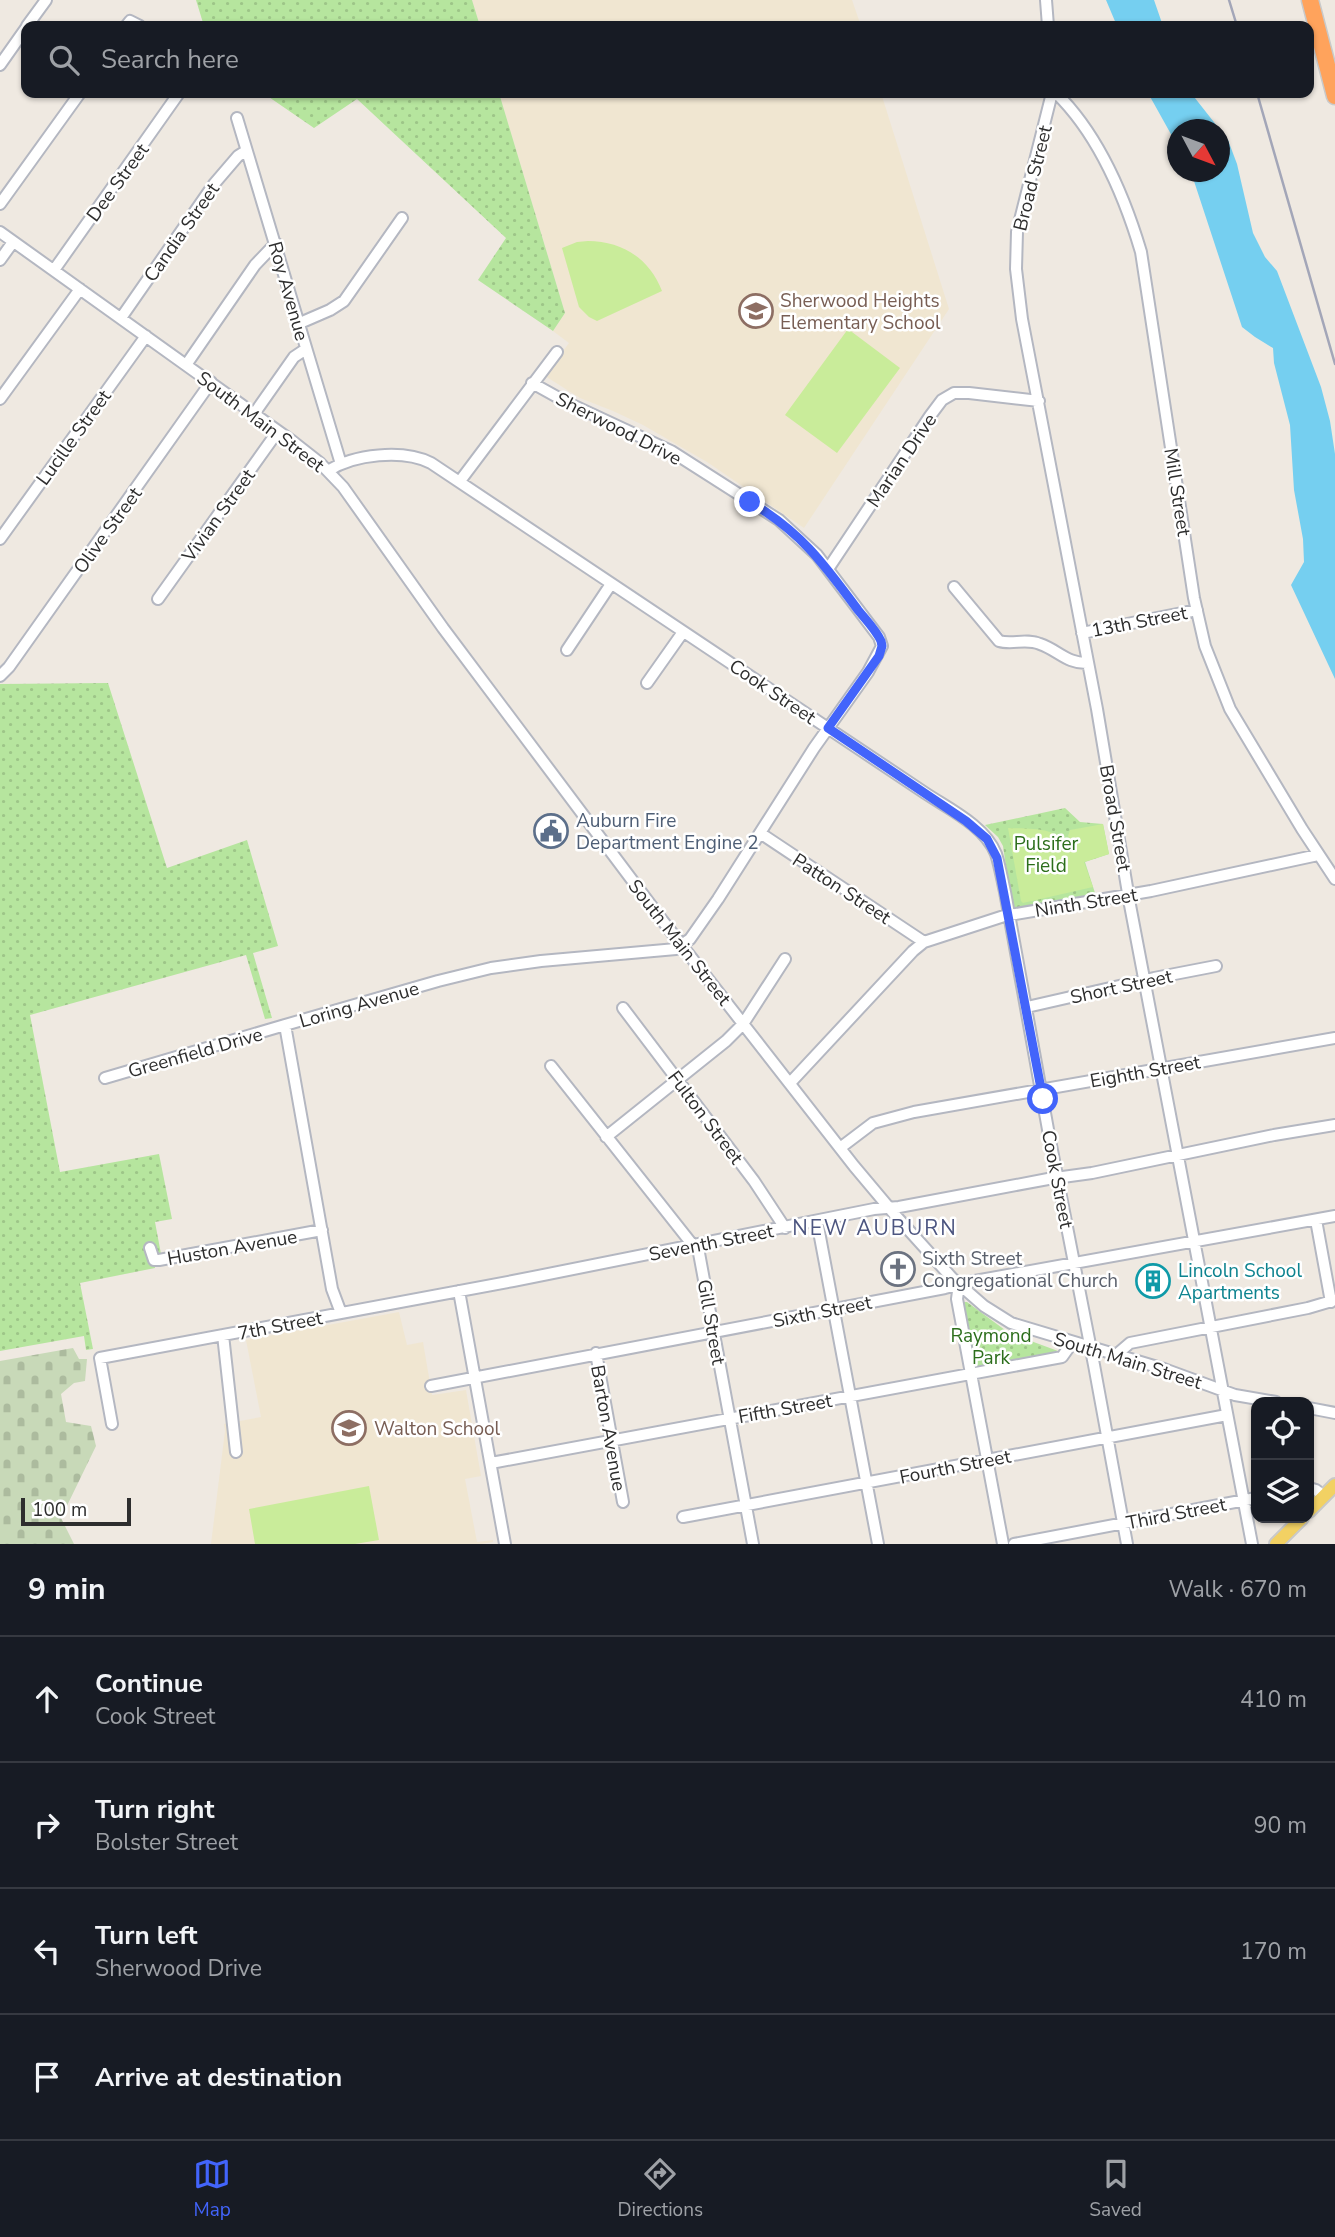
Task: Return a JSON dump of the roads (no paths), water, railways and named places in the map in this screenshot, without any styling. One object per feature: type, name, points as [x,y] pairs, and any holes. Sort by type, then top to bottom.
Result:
[{"type":"highway","points":[[1310,0],[1335,96]]},
{"type":"main road","points":[[1314,1506],[1335,1485]]},
{"type":"main road","points":[[1276,1544],[1297,1523]]},
{"type":"street","points":[[31,21],[46,0]]},
{"type":"street","points":[[1046,0],[1048,21]]},
{"type":"street","points":[[0,65],[21,35]]},
{"type":"street","points":[[0,204],[76,98]]},
{"type":"street","name":"Dee Street","points":[[54,270],[176,98]]},
{"type":"street","name":"Broad Street","points":[[1053,98],[1017,232],[1015,258],[1022,319],[1252,1544]]},
{"type":"street","name":"Mill Street","points":[[1059,98],[1079,119],[1102,156],[1127,209],[1141,252],[1196,610],[1212,668],[1230,709],[1335,879]]},
{"type":"street","name":"Roy Avenue","points":[[237,118],[341,464]]},
{"type":"street","name":"Candia Street","points":[[121,318],[202,199],[231,163],[246,151]]},
{"type":"street","points":[[300,323],[344,301],[402,218]]},
{"type":"street","name":"South Main Street","points":[[0,232],[211,382],[328,471],[365,514],[443,628],[682,947],[889,1208],[959,1284],[998,1317],[1030,1330],[1116,1354],[1251,1398]]},
{"type":"street","points":[[0,260],[13,242]]},
{"type":"street","points":[[186,365],[255,265],[276,243]]},
{"type":"street","points":[[0,399],[80,289]]},
{"type":"street","name":"Lucille Street","points":[[0,539],[146,336]]},
{"type":"street","points":[[254,414],[294,357],[306,349]]},
{"type":"street","points":[[460,481],[557,352]]},
{"type":"street","name":"Olive Street","points":[[0,676],[211,382]]},
{"type":"street","name":"Sherwood Drive","points":[[532,383],[568,403],[671,451],[792,530],[828,569],[880,636],[882,646],[868,672],[828,728]]},
{"type":"street","name":"Marian Drive","points":[[828,569],[945,397],[961,392],[1039,401]]},
{"type":"street","name":"Vivian Street","points":[[158,599],[278,431]]},
{"type":"street","name":"Cook Street","points":[[328,471],[341,464],[385,455],[410,455],[431,463],[925,793],[987,839],[997,858],[1009,915],[1127,1544]]},
{"type":"street","points":[[567,650],[611,584]]},
{"type":"street","points":[[954,587],[999,641],[1032,641],[1070,661],[1088,663]]},
{"type":"street","name":"13th Street","points":[[1082,633],[1196,610]]},
{"type":"street","points":[[647,683],[683,632]]},
{"type":"street","points":[[682,947],[697,929],[828,728]]},
{"type":"street","name":"Patton Street","points":[[760,833],[924,942]]},
{"type":"street","name":"Ninth Street","points":[[790,1083],[924,942],[1009,915],[1129,896],[1318,855]]},
{"type":"street","name":"Loring Avenue","points":[[341,1313],[332,1289],[285,1025],[491,968],[682,947]]},
{"type":"street","points":[[606,1137],[744,1024],[785,958]]},
{"type":"street","name":"Short Street","points":[[1027,1007],[1216,966]]},
{"type":"street","name":"Fulton Street","points":[[623,1008],[754,1181],[785,1228]]},
{"type":"street","name":"Greenfield Drive","points":[[105,1078],[285,1025]]},
{"type":"street","name":"Eighth Street","points":[[840,1148],[868,1127],[885,1119],[988,1098],[1042,1091],[1335,1038]]},
{"type":"street","name":"Gill Street","points":[[551,1066],[697,1249],[701,1258],[753,1544]]},
{"type":"street","name":"Seventh Street","points":[[460,1291],[874,1209],[1058,1178],[1335,1125]]},
{"type":"street","name":"Sixth Street","points":[[431,1386],[959,1284],[1335,1216]]},
{"type":"street","points":[[1116,1354],[1130,1343],[1333,1301],[1315,1220]]},
{"type":"street","points":[[817,1221],[878,1544]]},
{"type":"street","name":"Huston Avenue","points":[[150,1248],[154,1260],[159,1260],[322,1230]]},
{"type":"street","points":[[959,1284],[957,1299],[1003,1544]]},
{"type":"street","points":[[460,1291],[505,1544]]},
{"type":"street","name":"7th Street","points":[[111,1424],[100,1358],[460,1291]]},
{"type":"street","points":[[223,1335],[236,1452]]},
{"type":"street","name":"Fifth Street","points":[[491,1463],[1062,1357],[1072,1343]]},
{"type":"street","name":"Barton Avenue","points":[[596,1353],[623,1502]]},
{"type":"street","points":[[1314,1409],[1335,1413]]},
{"type":"street","name":"Fourth Street","points":[[682,1517],[1227,1415]]},
{"type":"street","points":[[1314,1489],[1324,1496]]},
{"type":"street","name":"Third Street","points":[[1014,1544],[1251,1499]]},
{"type":"water","points":[[1106,0],[1154,0],[1161,21],[1115,21]]},
{"type":"water","points":[[1151,98],[1195,98],[1211,119],[1167,119],[1167,127]]},
{"type":"water","points":[[1230,145],[1253,233],[1265,257],[1277,271],[1321,387],[1330,421],[1335,454],[1335,679],[1291,585],[1304,562],[1303,539],[1294,490],[1290,425],[1274,363],[1273,348],[1242,327],[1194,182],[1230,182]]},
{"type":"railway","points":[[1229,0],[1235,21]]},
{"type":"railway","points":[[1258,98],[1335,364]]},
{"type":"place","name":"Sherwood Heights Elementary School","points":[[756,311]]},
{"type":"place","name":"Auburn Fire Department Engine 2","points":[[551,831]]},
{"type":"place","name":"Sixth Street Congregational Church","points":[[898,1269]]},
{"type":"place","name":"Lincoln School Apartments","points":[[1153,1281]]},
{"type":"place","name":"Walton School","points":[[349,1428]]},
{"type":"district","name":"NEW AUBURN","points":[[875,1228]]},
{"type":"park label","name":"Pulsifer Field","points":[[1046,854]]},
{"type":"park label","name":"Raymond Park","points":[[991,1346]]}]
